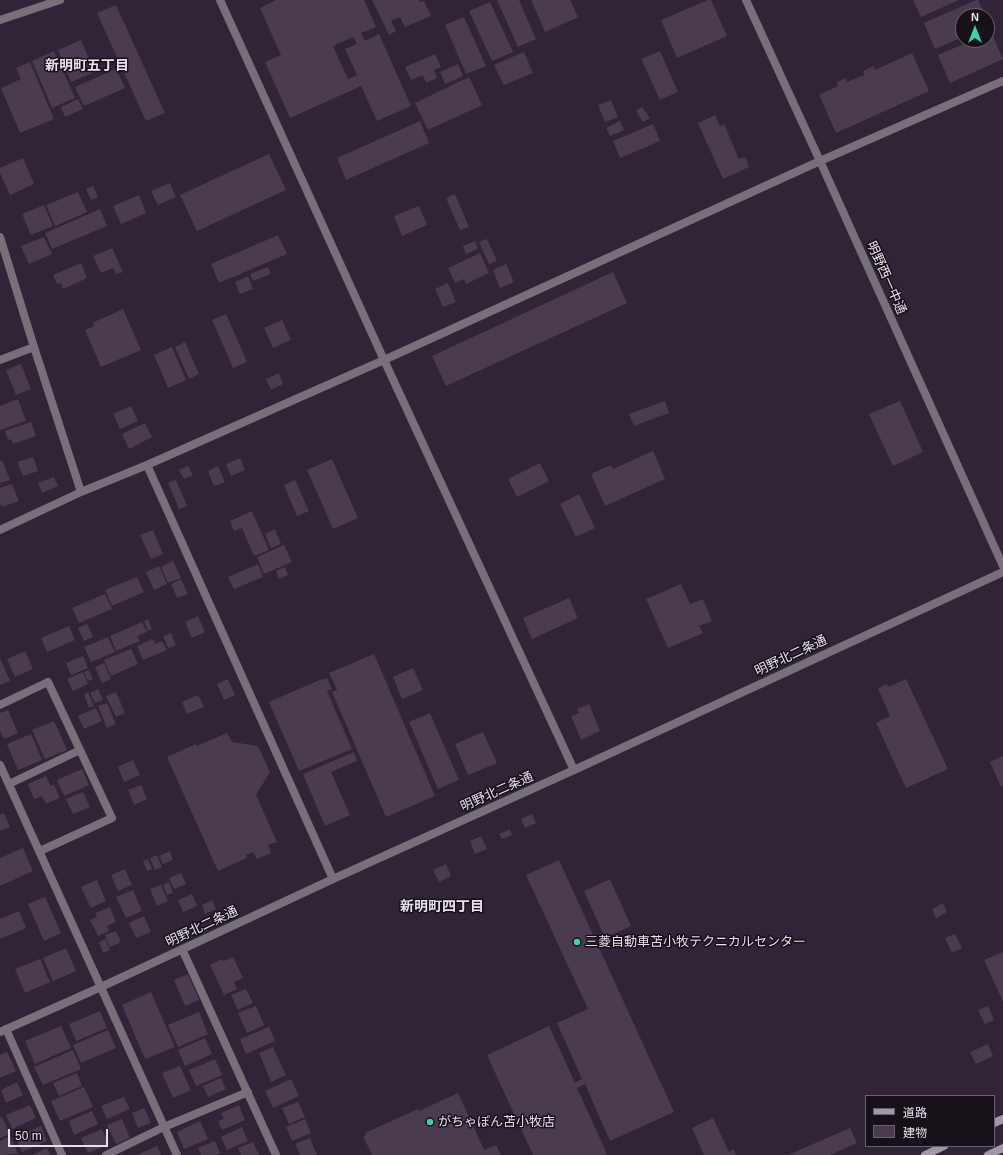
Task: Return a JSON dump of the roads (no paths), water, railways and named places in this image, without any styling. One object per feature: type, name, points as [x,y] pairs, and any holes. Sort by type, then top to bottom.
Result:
[{"type":"main road","points":[[925,1155],[942,1147]]},
{"type":"main road","points":[[991,1154],[1003,1148]]},
{"type":"street","points":[[0,20],[60,0]]},
{"type":"street","points":[[220,0],[384,360],[574,770]]},
{"type":"street","name":"明野西一中通","points":[[746,0],[1003,566]]},
{"type":"street","points":[[0,530],[81,492],[147,465],[384,360],[820,161],[1003,81]]},
{"type":"street","points":[[0,239],[81,492]]},
{"type":"street","points":[[0,360],[34,347]]},
{"type":"street","points":[[147,465],[333,879]]},
{"type":"street","name":"明野北二条通","points":[[3,1031],[1003,572]]},
{"type":"street","points":[[0,704],[48,682],[112,818],[40,852]]},
{"type":"street","points":[[9,784],[80,750]]},
{"type":"street","points":[[0,765],[177,1155]]},
{"type":"street","points":[[182,949],[276,1155]]},
{"type":"street","points":[[3,1031],[62,1155]]},
{"type":"street","points":[[106,1155],[164,1127],[248,1092]]},
{"type":"place","name":"三菱自動車苫小牧テクニカルセンター","points":[[577,942]]},
{"type":"place","name":"がちゃぽん苫小牧店","points":[[430,1122]]},
{"type":"district","name":"新明町五丁目","points":[[87,66]]},
{"type":"district","name":"新明町四丁目","points":[[442,907]]}]
